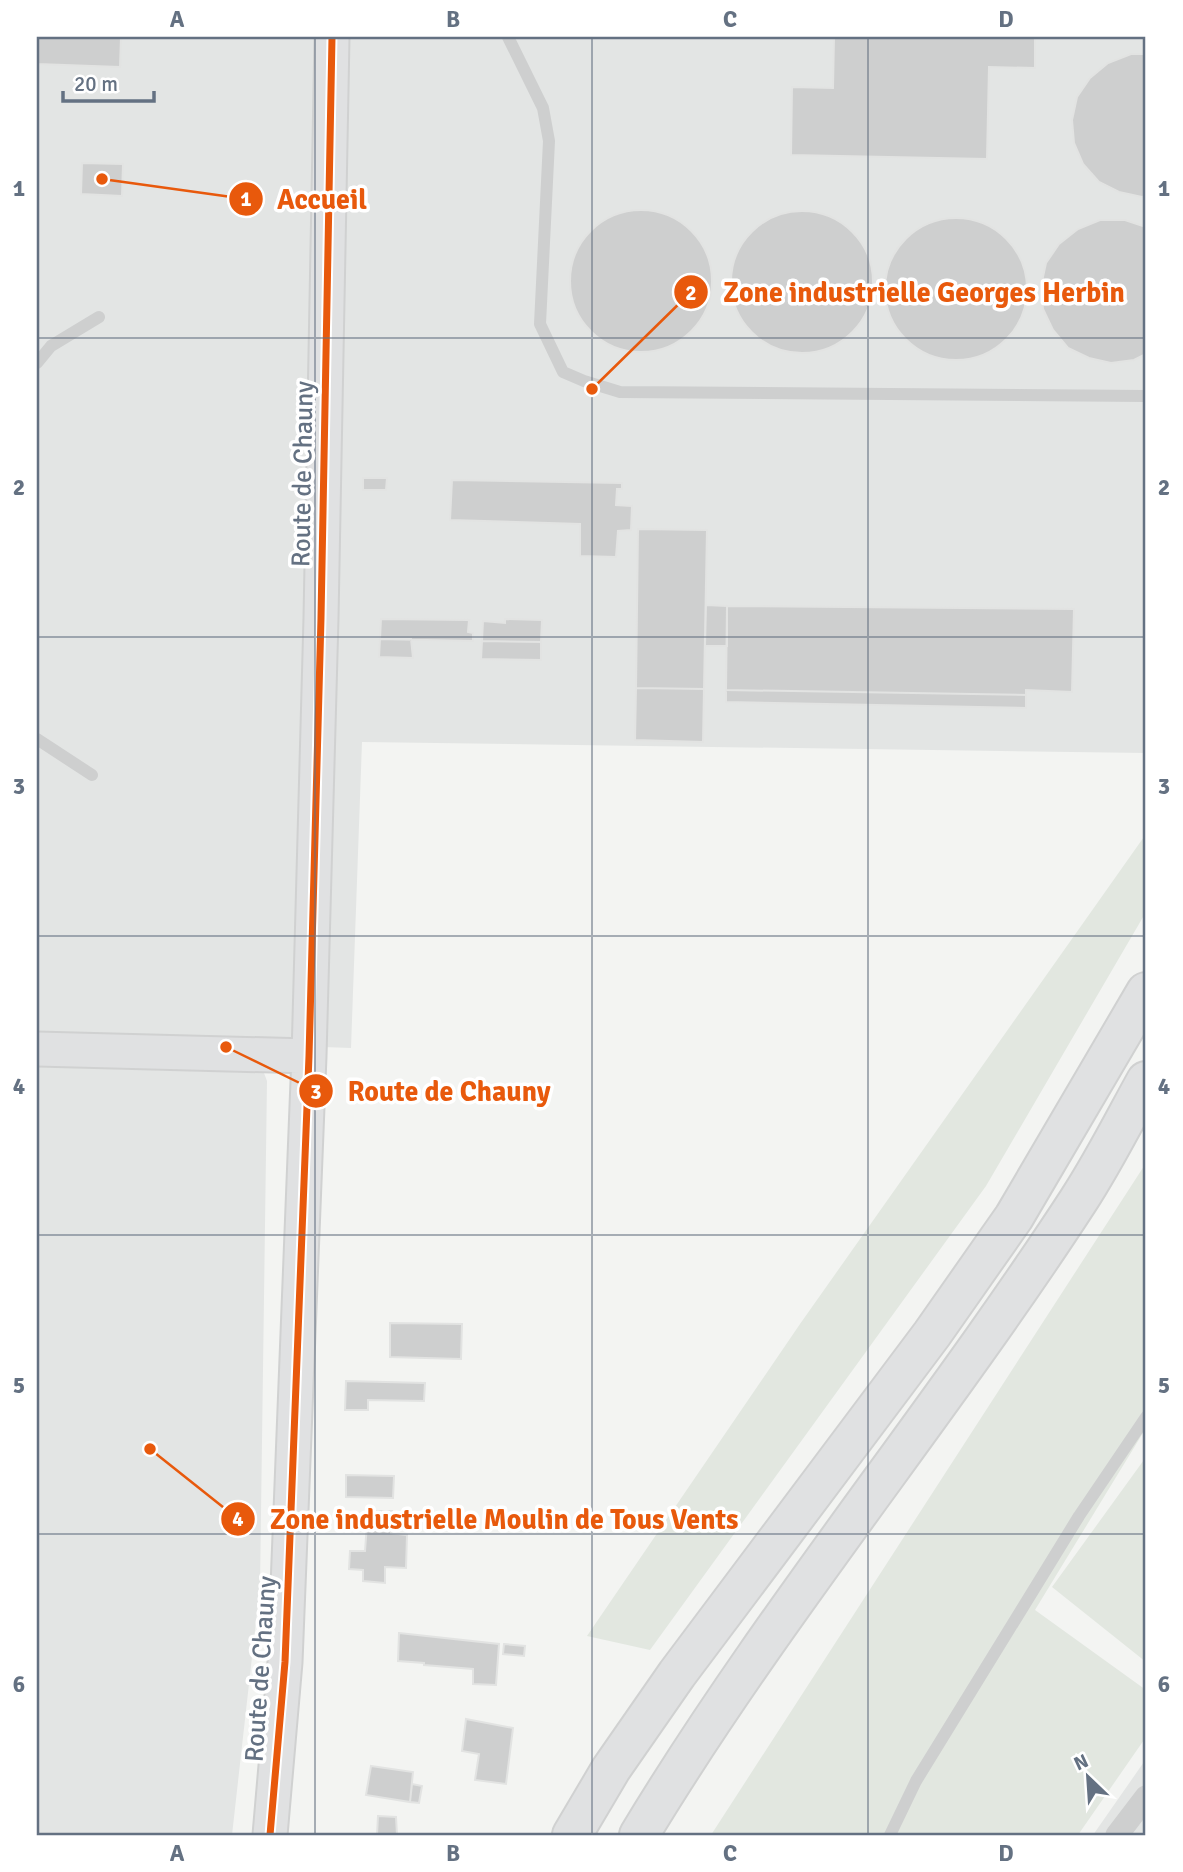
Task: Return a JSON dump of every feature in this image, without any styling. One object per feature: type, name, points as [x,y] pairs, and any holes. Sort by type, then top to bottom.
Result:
[{"type":"highway","points":[[572,1835],[611,1769],[677,1674],[932,1334],[1014,1217],[1146,992]]},
{"type":"highway","points":[[639,1835],[726,1700],[978,1348],[1080,1199],[1146,1081]]},
{"type":"street","name":"Route de Chauny","points":[[270,1835],[285,1649],[309,1056],[332,37]]},
{"type":"street","points":[[37,1049],[309,1056]]},
{"type":"street","points":[[1117,1835],[1146,1797]]},
{"type":"lane","points":[[508,37],[543,108],[549,141],[540,324],[563,372],[620,392],[1146,396]]},
{"type":"lane","points":[[37,363],[51,346],[99,317]]},
{"type":"lane","points":[[37,740],[92,775]]},
{"type":"lane","points":[[890,1835],[923,1769],[1079,1516],[1146,1417]]},
{"type":"shaded area","points":[[37,37],[1146,37],[1146,753],[362,742],[351,1048],[37,1037]]},
{"type":"shaded area","points":[[1146,834],[1146,912],[986,1186],[650,1650],[587,1636],[800,1324]]},
{"type":"shaded area","points":[[37,1067],[264,1073],[267,1081],[260,1586],[232,1835],[37,1835]]},
{"type":"shaded area","points":[[1146,1163],[1146,1428],[1035,1610],[1146,1690],[1146,1737],[1078,1835],[711,1835]]},
{"type":"shaded area","points":[[1146,1457],[1146,1662],[1052,1587]]},
{"type":"shaded area","points":[[1146,1759],[1146,1835],[1093,1835]]},
{"type":"building","points":[[37,37],[121,37],[120,67],[37,64]]},
{"type":"building","points":[[834,37],[1035,37],[1035,68],[989,67],[987,159],[791,155],[792,87],[833,88]]},
{"type":"building","points":[[1131,54],[1146,54],[1146,196],[1142,197],[1119,192],[1099,182],[1083,164],[1074,143],[1072,120],[1077,97],[1090,78],[1108,63]]},
{"type":"building","points":[[82,163],[123,164],[122,196],[81,194]]},
{"type":"building","points":[[641,210],[668,215],[691,231],[707,254],[712,281],[707,308],[691,331],[668,347],[641,352],[614,347],[591,331],[575,308],[570,281],[575,254],[591,231],[614,215]]},
{"type":"building","points":[[802,211],[829,216],[852,232],[868,255],[873,282],[868,309],[852,332],[829,348],[802,353],[775,348],[752,332],[736,309],[731,282],[736,255],[752,232],[775,216]]},
{"type":"building","points":[[956,218],[983,223],[1006,239],[1022,262],[1027,289],[1022,316],[1006,339],[983,355],[956,360],[929,355],[906,339],[890,316],[885,289],[890,262],[906,239],[929,223]]},
{"type":"building","points":[[1100,220],[1125,220],[1146,227],[1146,354],[1134,360],[1111,363],[1089,358],[1068,348],[1053,330],[1043,309],[1041,286],[1046,263],[1059,244],[1078,229]]},
{"type":"building","points":[[363,478],[387,478],[386,490],[363,490]]},
{"type":"building","points":[[452,480],[622,483],[622,489],[617,489],[616,505],[632,506],[631,530],[618,531],[616,557],[580,556],[580,524],[450,520]]},
{"type":"building","points":[[638,529],[707,530],[704,689],[636,688]]},
{"type":"building","points":[[706,605],[727,606],[727,646],[705,646]]},
{"type":"building","points":[[727,606],[1074,609],[1072,692],[1026,690],[1026,695],[726,690]]},
{"type":"building","points":[[381,619],[469,620],[468,632],[473,633],[473,641],[380,639]]},
{"type":"building","points":[[505,619],[542,620],[541,642],[482,641],[483,621],[505,623]]},
{"type":"building","points":[[380,639],[411,639],[413,658],[379,657]]},
{"type":"building","points":[[482,641],[541,642],[541,660],[481,659]]},
{"type":"building","points":[[636,688],[704,689],[703,742],[635,740]]},
{"type":"building","points":[[726,690],[1026,695],[1026,708],[726,702]]},
{"type":"building","points":[[390,1323],[462,1324],[461,1359],[390,1357]]},
{"type":"building","points":[[346,1381],[425,1383],[424,1401],[368,1400],[368,1410],[345,1410]]},
{"type":"building","points":[[346,1475],[394,1476],[393,1498],[346,1497]]},
{"type":"building","points":[[368,1511],[392,1511],[391,1533],[407,1535],[406,1568],[385,1567],[385,1583],[363,1581],[363,1570],[349,1569],[350,1551],[365,1551]]},
{"type":"building","points":[[399,1633],[499,1644],[496,1685],[473,1684],[473,1669],[398,1661]]},
{"type":"building","points":[[504,1644],[525,1646],[524,1656],[503,1654]]},
{"type":"building","points":[[466,1719],[513,1728],[506,1784],[475,1780],[479,1754],[462,1751]]},
{"type":"building","points":[[371,1766],[413,1772],[410,1802],[366,1795]]},
{"type":"building","points":[[412,1784],[422,1786],[419,1803],[410,1802]]},
{"type":"building","points":[[378,1816],[396,1817],[397,1835],[377,1835]]},
{"type":"cycle path","points":[[270,1835],[285,1662],[309,1056],[321,618],[332,37]]},
{"type":"place","name":"Accueil","points":[[102,179]]},
{"type":"place","name":"Zone industrielle Georges Herbin","points":[[592,389]]},
{"type":"place","name":"Route de Chauny","points":[[226,1047]]},
{"type":"place","name":"Zone industrielle Moulin de Tous Vents","points":[[150,1449]]}]
